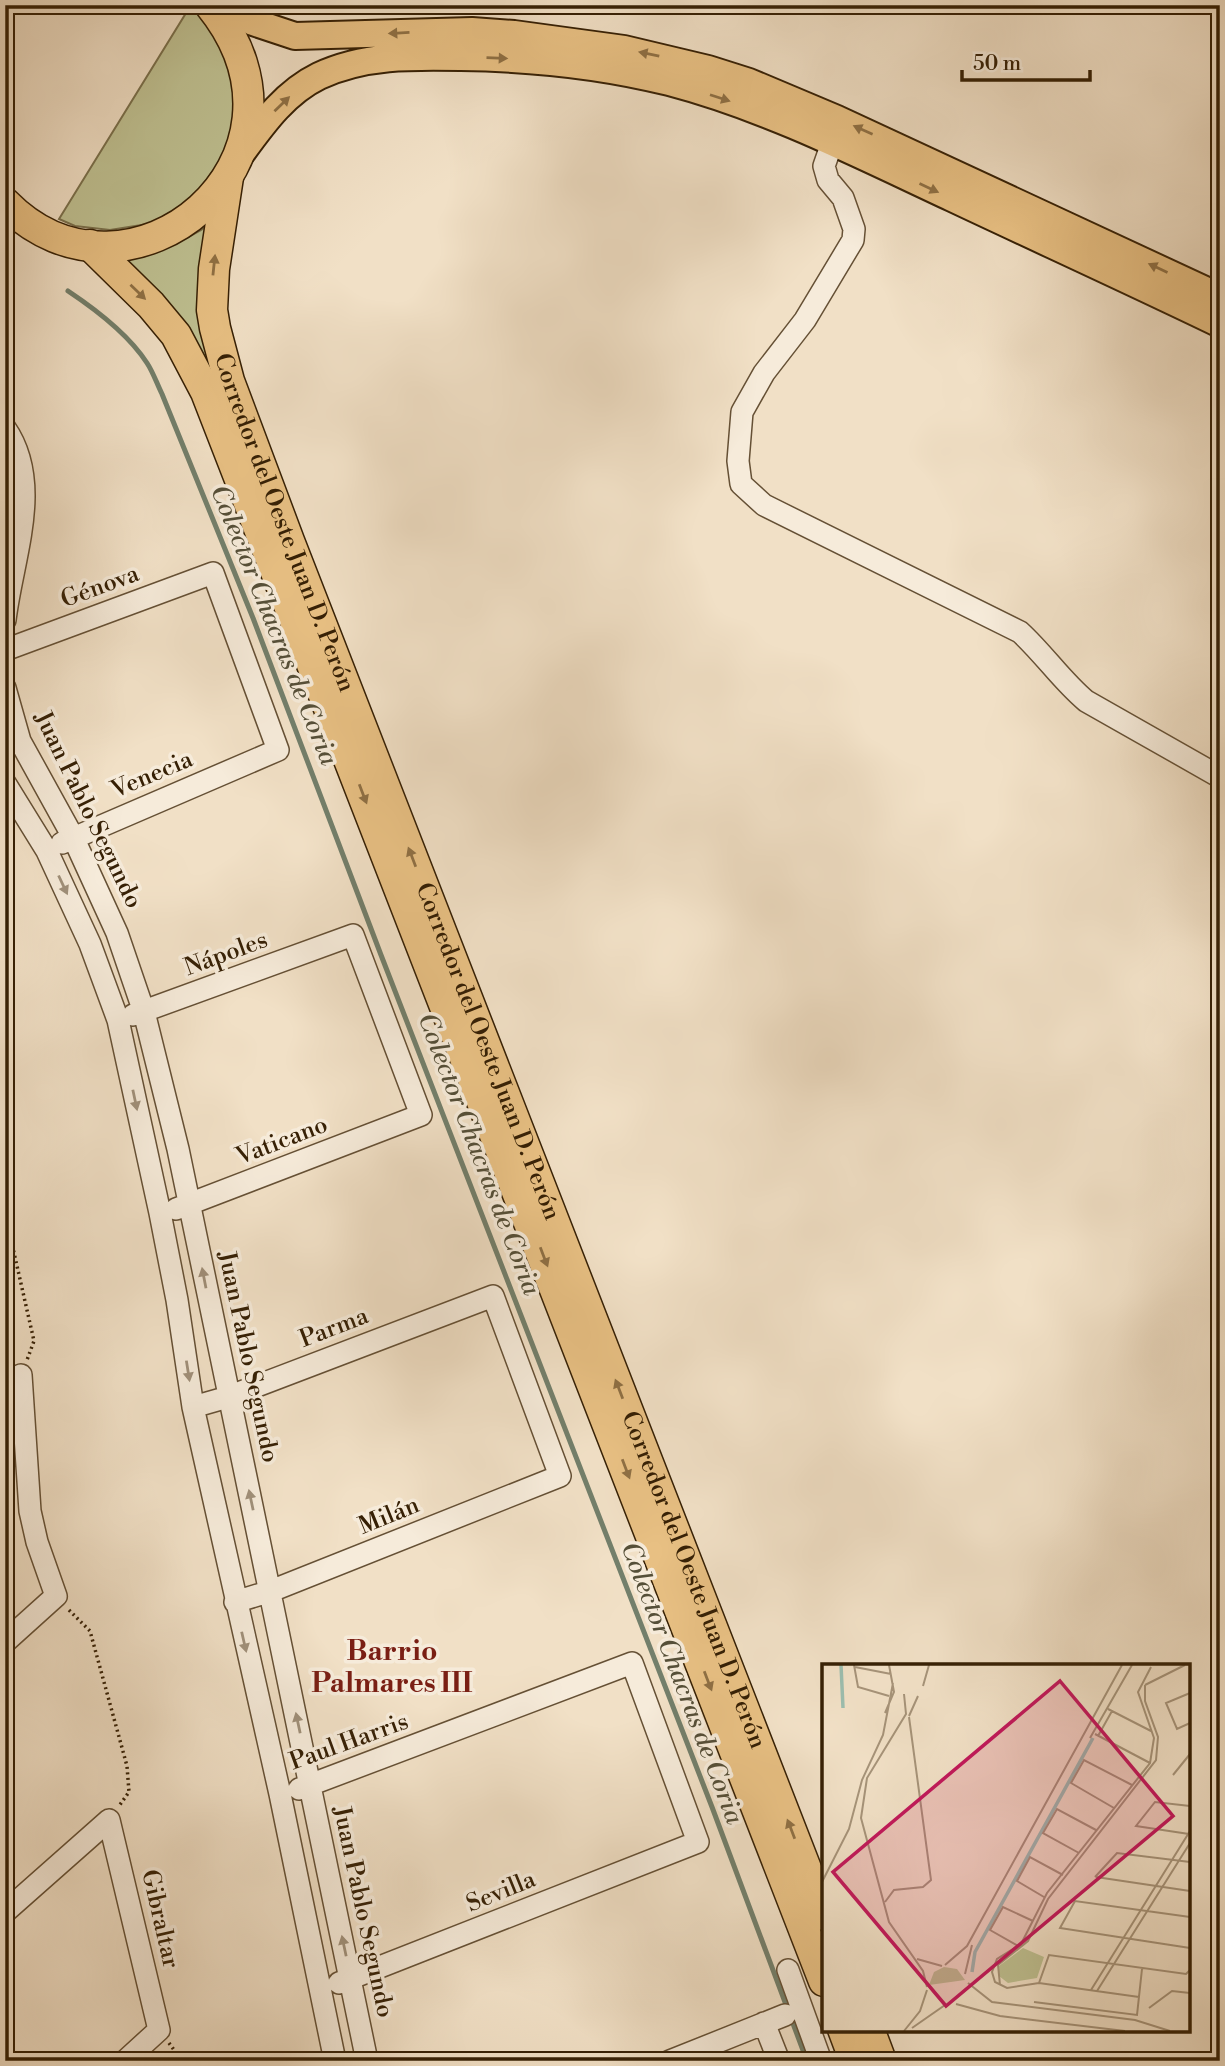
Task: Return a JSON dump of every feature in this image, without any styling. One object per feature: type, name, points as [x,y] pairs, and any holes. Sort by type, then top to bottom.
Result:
[{"type":"highway","name":"Corredor del Oeste Juan D. Perón","points":[[211,5],[237,45],[248,81],[248,119],[233,167],[217,243],[212,310],[229,381],[822,1910]]},
{"type":"highway","points":[[5,203],[17,222],[57,237],[89,245],[130,244],[169,231],[202,209],[233,167]]},
{"type":"highway","name":"Corredor del Oeste Juan D. Perón","points":[[89,245],[151,305],[176,335],[206,393],[822,1975]]},
{"type":"highway","points":[[844,2031],[855,2061]]},
{"type":"highway","points":[[870,2031],[881,2061]]},
{"type":"main road","points":[[221,5],[260,25],[295,36],[472,32],[514,34],[624,49],[708,69],[749,82],[838,118],[1220,298]]},
{"type":"main road","points":[[233,167],[269,116],[300,88],[316,77],[362,61],[407,57],[499,58],[613,70],[719,97],[832,142],[1220,324]]},
{"type":"street","points":[[832,142],[824,166],[828,180],[843,198],[854,229],[853,240],[805,320],[764,373],[742,412],[738,461],[741,484],[764,505],[1020,632],[1041,651],[1071,689],[1086,701],[1220,777]]},
{"type":"street","points":[[5,428],[17,452],[23,483],[22,530],[5,620]]},
{"type":"street","name":"Génova","points":[[5,650],[213,573],[278,750]]},
{"type":"street","name":"Juan Pablo Segundo","points":[[5,688],[20,741],[73,837],[117,933],[144,1012],[190,1205],[367,2061]]},
{"type":"street","name":"Venecia","points":[[47,851],[73,837],[278,750]]},
{"type":"street","points":[[5,783],[47,851],[90,944],[118,1020],[177,1300],[193,1407],[280,1794],[335,2061]]},
{"type":"street","name":"Nápoles","points":[[118,1020],[353,935],[421,1115]]},
{"type":"street","name":"Vaticano","points":[[160,1213],[190,1205],[421,1115]]},
{"type":"street","name":"Parma","points":[[193,1407],[493,1296],[560,1476]]},
{"type":"street","points":[[5,1642],[56,1596],[37,1542],[30,1511],[13,1379]]},
{"type":"street","name":"Milán","points":[[235,1602],[271,1591],[560,1476]]},
{"type":"street","name":"Paul Harris","points":[[280,1794],[311,1786],[632,1663],[698,1842]]},
{"type":"street","points":[[5,1912],[109,1820]]},
{"type":"street","name":"Gibraltar","points":[[109,1820],[159,2030],[125,2061]]},
{"type":"street","name":"Sevilla","points":[[321,1987],[351,1980],[698,1842]]},
{"type":"street","points":[[788,1970],[821,2061]]},
{"type":"street","points":[[670,2061],[785,2015]]},
{"type":"street","points":[[764,2024],[779,2061]]},
{"type":"path","points":[[5,1213],[34,1341],[13,1379]]},
{"type":"path","points":[[56,1596],[90,1631],[127,1766],[129,1792],[109,1820]]},
{"type":"green space","points":[[191,5],[203,13],[238,83],[230,147],[192,200],[154,223],[110,230],[75,226],[59,219]]},
{"type":"green space","points":[[212,223],[224,390],[115,258],[165,247],[188,238]]},
{"type":"waterway","name":"Colector Chacras de Coria","points":[[68,291],[100,314],[131,342],[149,367],[162,394],[253,618],[712,1807],[807,2061]]},
{"type":"district","name":"Barrio Palmares III","points":[[392,1667]]}]
